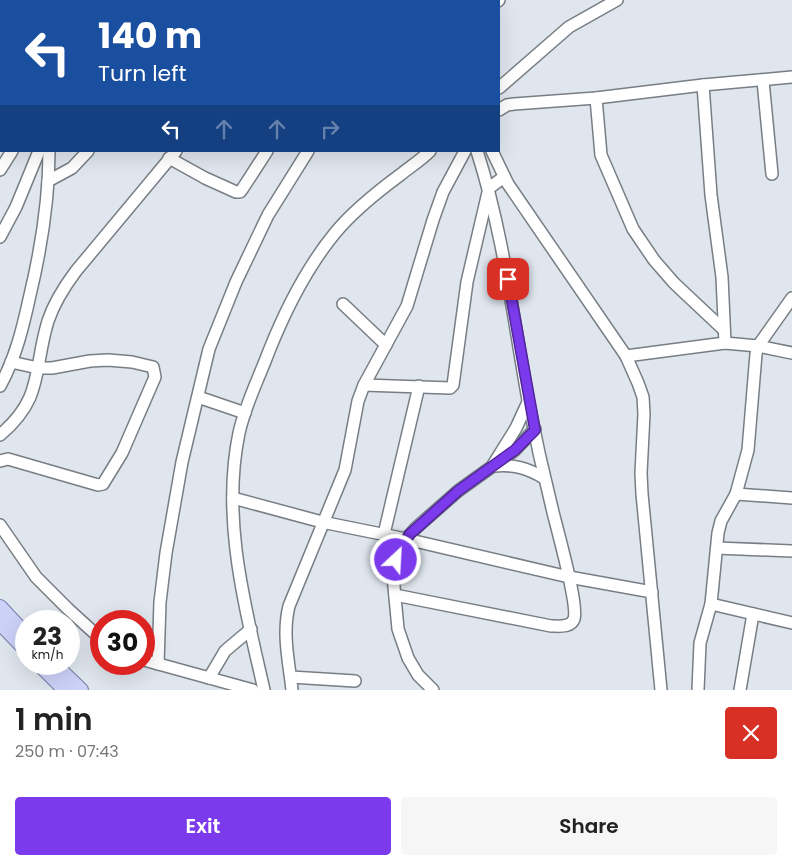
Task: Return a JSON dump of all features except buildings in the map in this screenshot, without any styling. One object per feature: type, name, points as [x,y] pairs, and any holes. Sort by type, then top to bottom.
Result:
[{"type":"main road","points":[[0,608],[15,624]]},
{"type":"main road","points":[[0,623],[15,639]]},
{"type":"main road","points":[[50,675],[65,690]]},
{"type":"main road","points":[[65,675],[81,690]]},
{"type":"street","points":[[500,87],[569,27],[617,0]]},
{"type":"street","points":[[500,110],[514,104],[596,98],[703,85],[792,77]]},
{"type":"street","points":[[763,81],[772,174]]},
{"type":"street","points":[[703,85],[711,195],[722,277],[725,343]]},
{"type":"street","points":[[596,98],[601,155],[633,229],[654,260],[674,283],[724,330]]},
{"type":"street","points":[[0,170],[11,152]]},
{"type":"street","points":[[0,237],[16,207],[39,152]]},
{"type":"street","points":[[0,386],[18,346],[36,270],[48,181],[49,152]]},
{"type":"street","points":[[48,181],[72,168],[87,152]]},
{"type":"street","points":[[0,435],[23,412],[30,398],[36,384],[48,322],[63,289],[173,155],[204,178],[240,192],[266,152]]},
{"type":"street","points":[[158,664],[160,602],[166,553],[182,462],[209,349],[236,282],[268,215],[307,152]]},
{"type":"street","points":[[264,690],[236,554],[233,498],[235,456],[245,413],[273,341],[288,310],[319,256],[335,233],[372,196],[432,152]]},
{"type":"street","points":[[292,690],[286,641],[286,615],[344,470],[358,401],[364,385],[407,306],[443,192],[464,152]]},
{"type":"street","points":[[395,595],[533,623],[565,626],[573,622],[575,614],[569,577],[544,478],[528,402],[512,298],[489,188],[477,152]]},
{"type":"street","points":[[492,152],[504,177],[626,356],[643,397],[642,494],[661,690]]},
{"type":"street","points":[[364,385],[450,388],[453,383],[467,282],[489,188],[504,177]]},
{"type":"street","points":[[698,690],[700,643],[711,604],[718,533],[721,521],[736,494],[748,450],[754,363],[758,346],[792,298]]},
{"type":"street","points":[[343,304],[386,345]]},
{"type":"street","points":[[626,356],[725,343],[758,346],[792,353]]},
{"type":"street","points":[[0,461],[10,460],[98,485],[103,484],[122,453],[155,377],[153,367],[132,362],[90,361],[52,368],[38,368],[11,362]]},
{"type":"street","points":[[384,534],[418,386]]},
{"type":"street","points":[[198,397],[245,413]]},
{"type":"street","points":[[492,467],[516,428],[528,402]]},
{"type":"street","points":[[433,690],[418,675],[408,658],[398,629],[393,576],[399,550],[406,539],[458,491],[515,450],[535,430]]},
{"type":"street","points":[[492,467],[506,465],[519,467],[532,471],[544,478]]},
{"type":"street","points":[[736,494],[792,498]]},
{"type":"street","points":[[233,498],[322,522],[384,534],[569,577],[652,592]]},
{"type":"street","points":[[0,525],[36,577],[90,629]]},
{"type":"street","points":[[717,548],[792,551]]},
{"type":"street","points":[[711,604],[792,623]]},
{"type":"street","points":[[740,690],[753,614]]},
{"type":"street","points":[[209,678],[225,651],[250,629]]},
{"type":"street","points":[[155,663],[253,690]]},
{"type":"street","points":[[291,677],[355,681]]},
{"type":"route","points":[[396,560],[399,550],[410,534],[458,491],[515,450],[535,430],[528,402],[508,279]]}]
